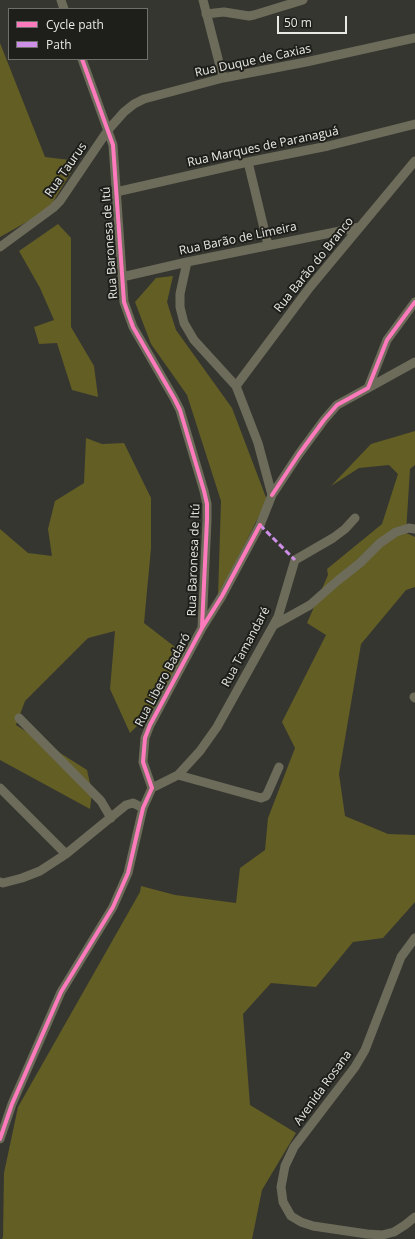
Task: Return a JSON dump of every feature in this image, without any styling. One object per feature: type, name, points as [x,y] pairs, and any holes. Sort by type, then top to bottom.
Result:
[{"type":"street","points":[[203,0],[223,78]]},
{"type":"street","points":[[206,14],[224,12],[249,16],[303,0]]},
{"type":"street","name":"Rua Duque de Caxias","points":[[108,130],[124,112],[144,98],[223,78],[306,62],[415,38]]},
{"type":"street","name":"Rua Baronesa de Itú","points":[[82,60],[113,145],[124,302],[133,327],[180,410],[207,504],[202,628]]},
{"type":"street","name":"Rua Marques de Paranaguá","points":[[116,192],[248,162],[328,146],[415,124]]},
{"type":"street","name":"Rua Taurus","points":[[0,247],[53,208],[60,201],[108,130]]},
{"type":"street","name":"Rua Barão do Branco","points":[[236,386],[310,287],[415,161]]},
{"type":"street","points":[[248,162],[268,245]]},
{"type":"street","name":"Rua Barão de Limeira","points":[[122,277],[187,262],[360,227]]},
{"type":"street","points":[[187,262],[180,294],[180,307],[184,323],[194,340],[236,386],[258,443],[272,495]]},
{"type":"street","points":[[368,388],[387,340],[415,302]]},
{"type":"street","name":"Rua Libero Badaró","points":[[152,788],[143,762],[145,738],[150,725],[260,525],[272,495],[299,454],[337,405],[415,362]]},
{"type":"street","name":"Rua Tamandaré","points":[[152,788],[178,775],[200,751],[217,727],[278,617],[295,560],[333,538],[345,529],[355,518]]},
{"type":"street","points":[[274,625],[310,605],[360,563],[380,543],[396,532],[409,528],[415,529]]},
{"type":"street","points":[[19,718],[101,801],[111,818]]},
{"type":"street","points":[[178,775],[261,798],[266,796],[278,767]]},
{"type":"street","points":[[0,788],[66,854]]},
{"type":"street","points":[[0,1139],[12,1104],[60,992],[113,907],[128,872],[143,808],[152,788]]},
{"type":"street","points":[[0,882],[3,883],[22,878],[40,870],[66,854],[126,805],[133,803],[143,808]]},
{"type":"street","name":"Avenida Rosana","points":[[415,938],[401,957],[365,1050],[355,1067],[294,1147],[285,1166],[281,1187],[283,1202],[291,1216],[301,1222],[313,1226],[382,1235],[394,1232],[415,1217]]},
{"type":"shaded area","points":[[0,43],[45,157],[78,161],[48,210],[0,237]]},
{"type":"shaded area","points":[[58,224],[71,238],[71,327],[94,366],[98,397],[72,390],[57,343],[39,344],[34,327],[54,320],[40,288],[19,251]]},
{"type":"shaded area","points":[[173,276],[167,302],[176,330],[232,408],[267,500],[218,597],[221,501],[187,395],[151,344],[135,302],[156,278]]},
{"type":"shaded area","points":[[415,431],[415,465],[410,469],[406,533],[415,537],[415,587],[406,590],[361,644],[339,774],[345,816],[388,834],[415,835],[415,902],[383,938],[353,942],[316,987],[271,983],[243,1014],[250,1105],[296,1133],[262,1190],[252,1239],[2,1239],[4,1173],[18,1107],[140,892],[141,886],[175,895],[236,903],[240,868],[265,850],[268,818],[295,748],[282,722],[326,635],[307,623],[328,575],[327,569],[382,524],[398,474],[389,465],[359,468],[331,486],[371,444]]},
{"type":"shaded area","points":[[86,438],[102,444],[124,443],[151,498],[151,548],[144,623],[184,654],[152,711],[130,733],[110,689],[115,631],[88,638],[25,701],[16,725],[87,770],[92,792],[90,809],[0,760],[0,529],[28,553],[52,556],[48,529],[55,501],[84,483]]},
{"type":"marked path","points":[[260,525],[295,560]]},
{"type":"cycle path","points":[[82,60],[113,145],[124,302],[133,327],[180,410],[207,504],[202,627]]},
{"type":"cycle path","points":[[272,495],[299,454],[337,405],[368,388],[387,340],[415,302]]},
{"type":"cycle path","points":[[0,1139],[12,1104],[61,992],[113,907],[128,873],[143,808],[152,788],[143,762],[145,738],[150,725],[260,525]]}]
